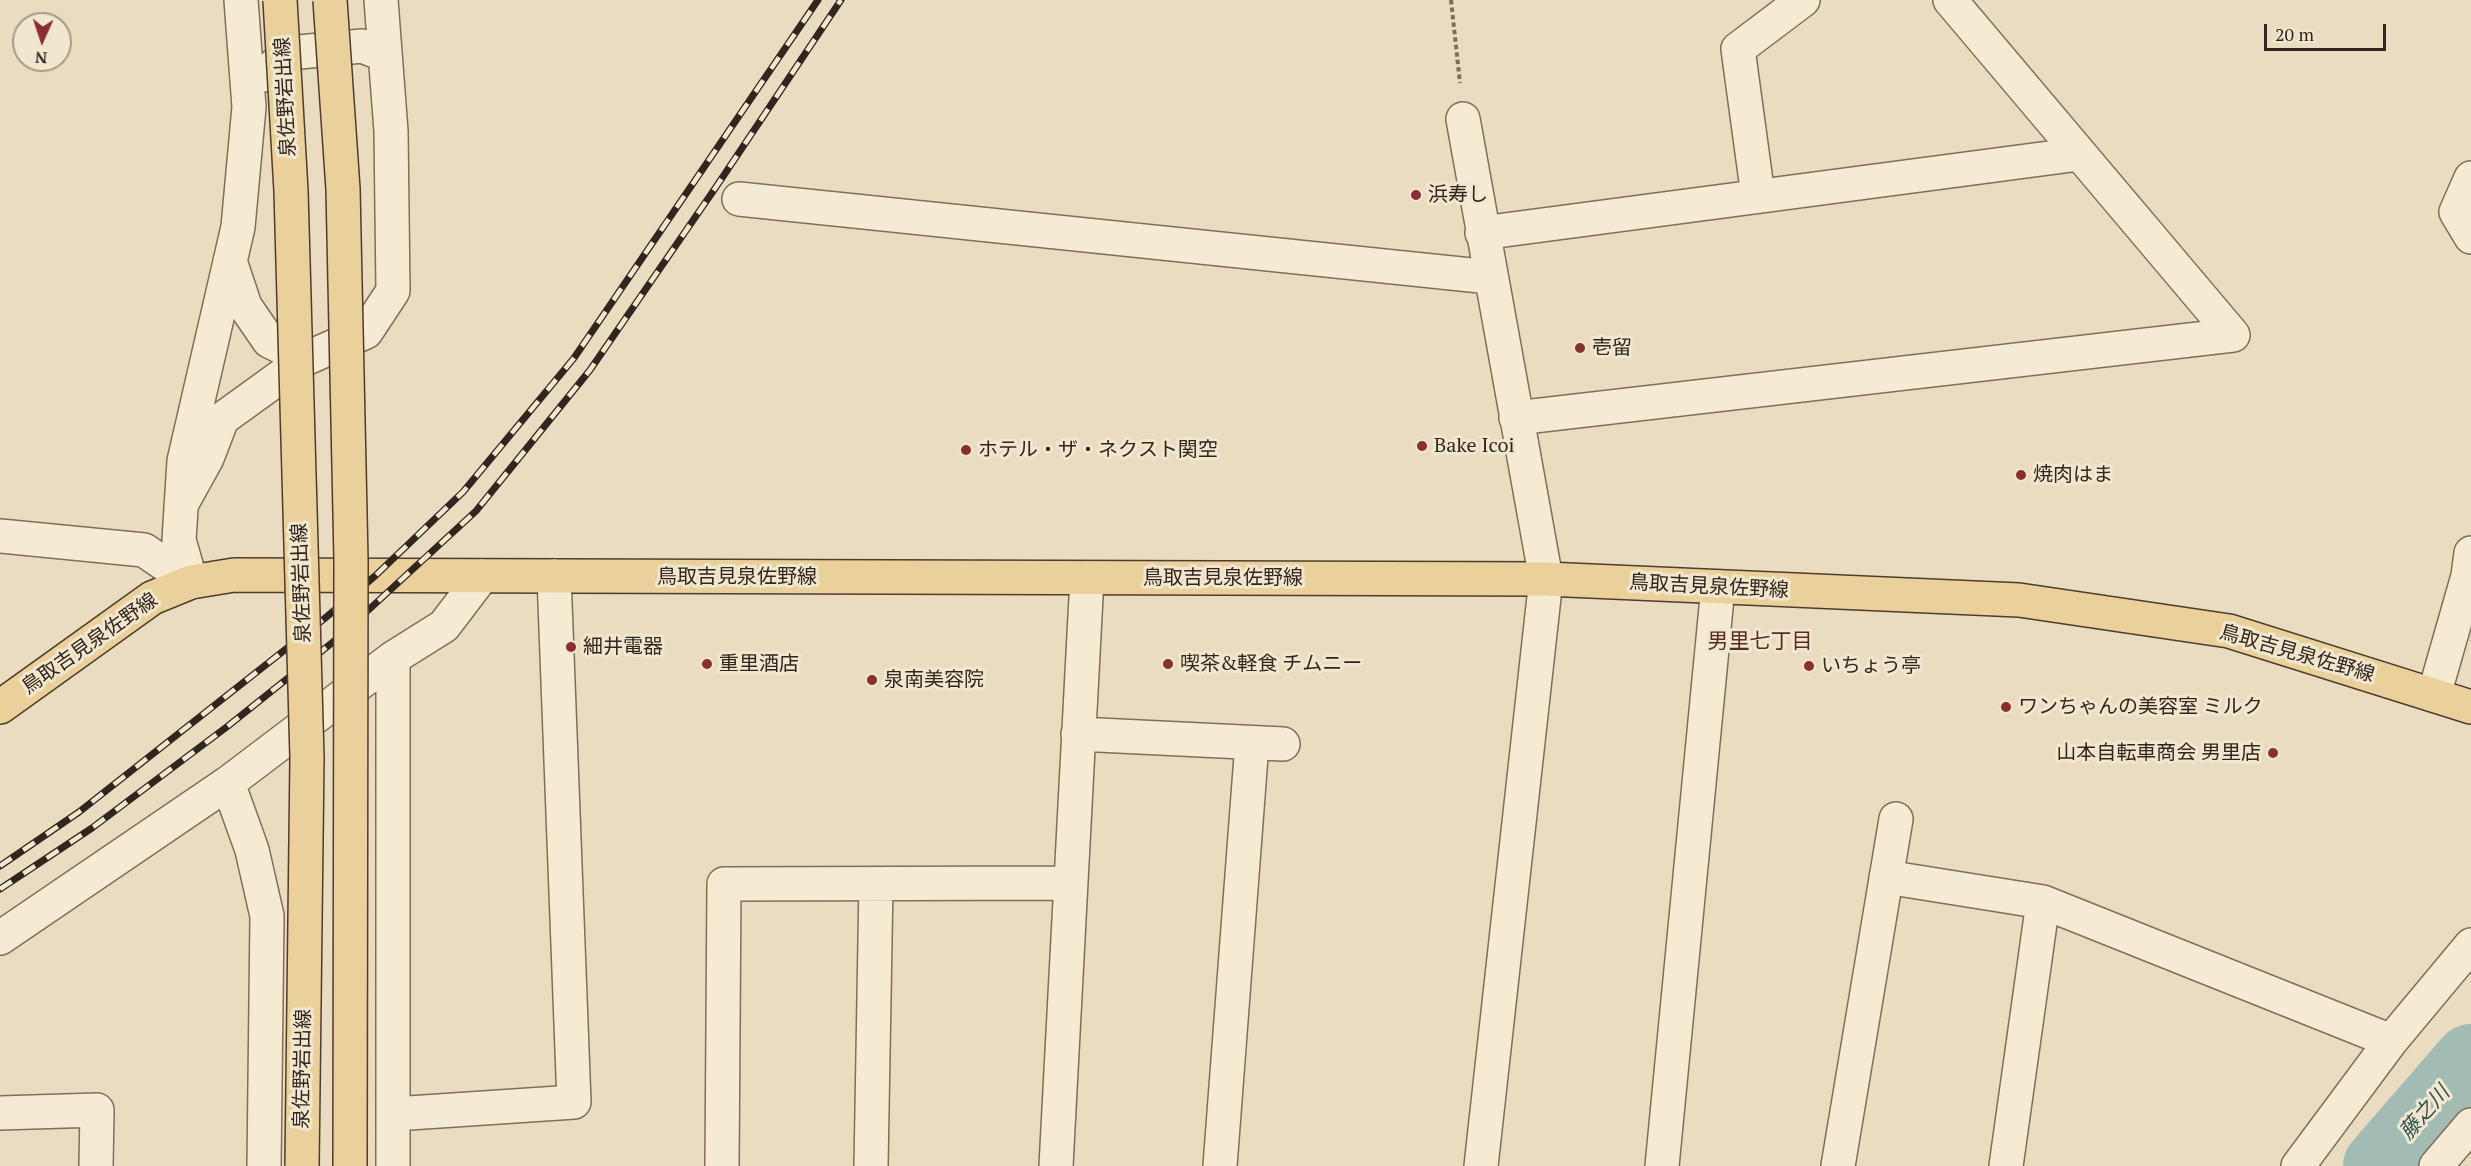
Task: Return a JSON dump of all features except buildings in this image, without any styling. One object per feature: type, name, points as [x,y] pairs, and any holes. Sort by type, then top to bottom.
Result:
[{"type":"main road","name":"泉佐野岩出線","points":[[280,0],[291,191],[307,758],[302,1166]]},
{"type":"main road","points":[[330,0],[343,189],[351,560],[350,1166]]},
{"type":"main road","name":"鳥取吉見泉佐野線","points":[[0,707],[152,598],[191,582],[234,575],[1546,579],[2019,600],[2217,629],[2471,707]]},
{"type":"street","points":[[191,582],[179,540],[184,461],[238,227],[249,107],[241,0]]},
{"type":"street","points":[[181,505],[207,459],[222,419],[305,359],[366,332],[393,291],[391,131],[381,0]]},
{"type":"street","points":[[1758,196],[1738,49],[1803,0]]},
{"type":"street","points":[[1516,418],[2233,334],[1950,0]]},
{"type":"street","points":[[248,87],[289,53],[363,46],[385,55]]},
{"type":"street","points":[[1463,119],[1546,579],[1481,1166]]},
{"type":"street","points":[[1482,233],[2079,154]]},
{"type":"street","points":[[2471,178],[2456,212],[2471,237]]},
{"type":"street","points":[[740,199],[1490,277]]},
{"type":"street","points":[[230,261],[245,306],[269,341],[305,359]]},
{"type":"street","points":[[0,536],[144,550],[191,582]]},
{"type":"street","points":[[2434,695],[2468,576],[2471,554]]},
{"type":"street","points":[[0,938],[228,783],[393,658],[444,626],[482,576]]},
{"type":"street","points":[[394,1114],[574,1102],[554,576]]},
{"type":"street","points":[[1056,1166],[1087,578]]},
{"type":"street","points":[[1662,1166],[1718,587]]},
{"type":"street","points":[[393,658],[393,1166]]},
{"type":"street","points":[[1078,734],[1267,743],[1220,1166]]},
{"type":"street","points":[[228,783],[252,850],[267,916],[264,1166]]},
{"type":"street","points":[[1838,1166],[1896,819]]},
{"type":"street","points":[[1887,877],[2043,902],[2391,1041]]},
{"type":"street","points":[[722,1166],[724,884],[1071,883]]},
{"type":"street","points":[[871,1166],[876,884]]},
{"type":"street","points":[[2007,1166],[2043,902]]},
{"type":"street","points":[[2298,1166],[2391,1041],[2471,945]]},
{"type":"street","points":[[0,1113],[97,1110],[96,1166]]},
{"type":"street","points":[[2436,1166],[2471,1125]]},
{"type":"path","points":[[1451,0],[1463,119]]},
{"type":"waterway","name":"藤之川","points":[[2380,1166],[2471,1061]]},
{"type":"railway","points":[[0,866],[79,812],[324,619],[375,576],[463,492],[574,358],[818,0]]},
{"type":"railway","points":[[0,889],[92,828],[228,726],[338,638],[476,511],[590,370],[841,0]]},
{"type":"place","name":"浜寿し","points":[[1416,195]]},
{"type":"place","name":"壱留","points":[[1580,348]]},
{"type":"place","name":"Bake Icoi","points":[[1422,446]]},
{"type":"place","name":"ホテル・ザ・ネクスト関空","points":[[966,450]]},
{"type":"place","name":"焼肉はま","points":[[2021,475]]},
{"type":"place","name":"細井電器","points":[[571,647]]},
{"type":"place","name":"重里酒店","points":[[707,664]]},
{"type":"place","name":"喫茶&軽食 チムニー","points":[[1168,664]]},
{"type":"place","name":"いちょう亭","points":[[1809,666]]},
{"type":"place","name":"泉南美容院","points":[[872,680]]},
{"type":"place","name":"ワンちゃんの美容室 ミルク","points":[[2006,707]]},
{"type":"place","name":"山本自転車商会 男里店","points":[[2273,753]]},
{"type":"district","name":"男里七丁目","points":[[1760,642]]}]
